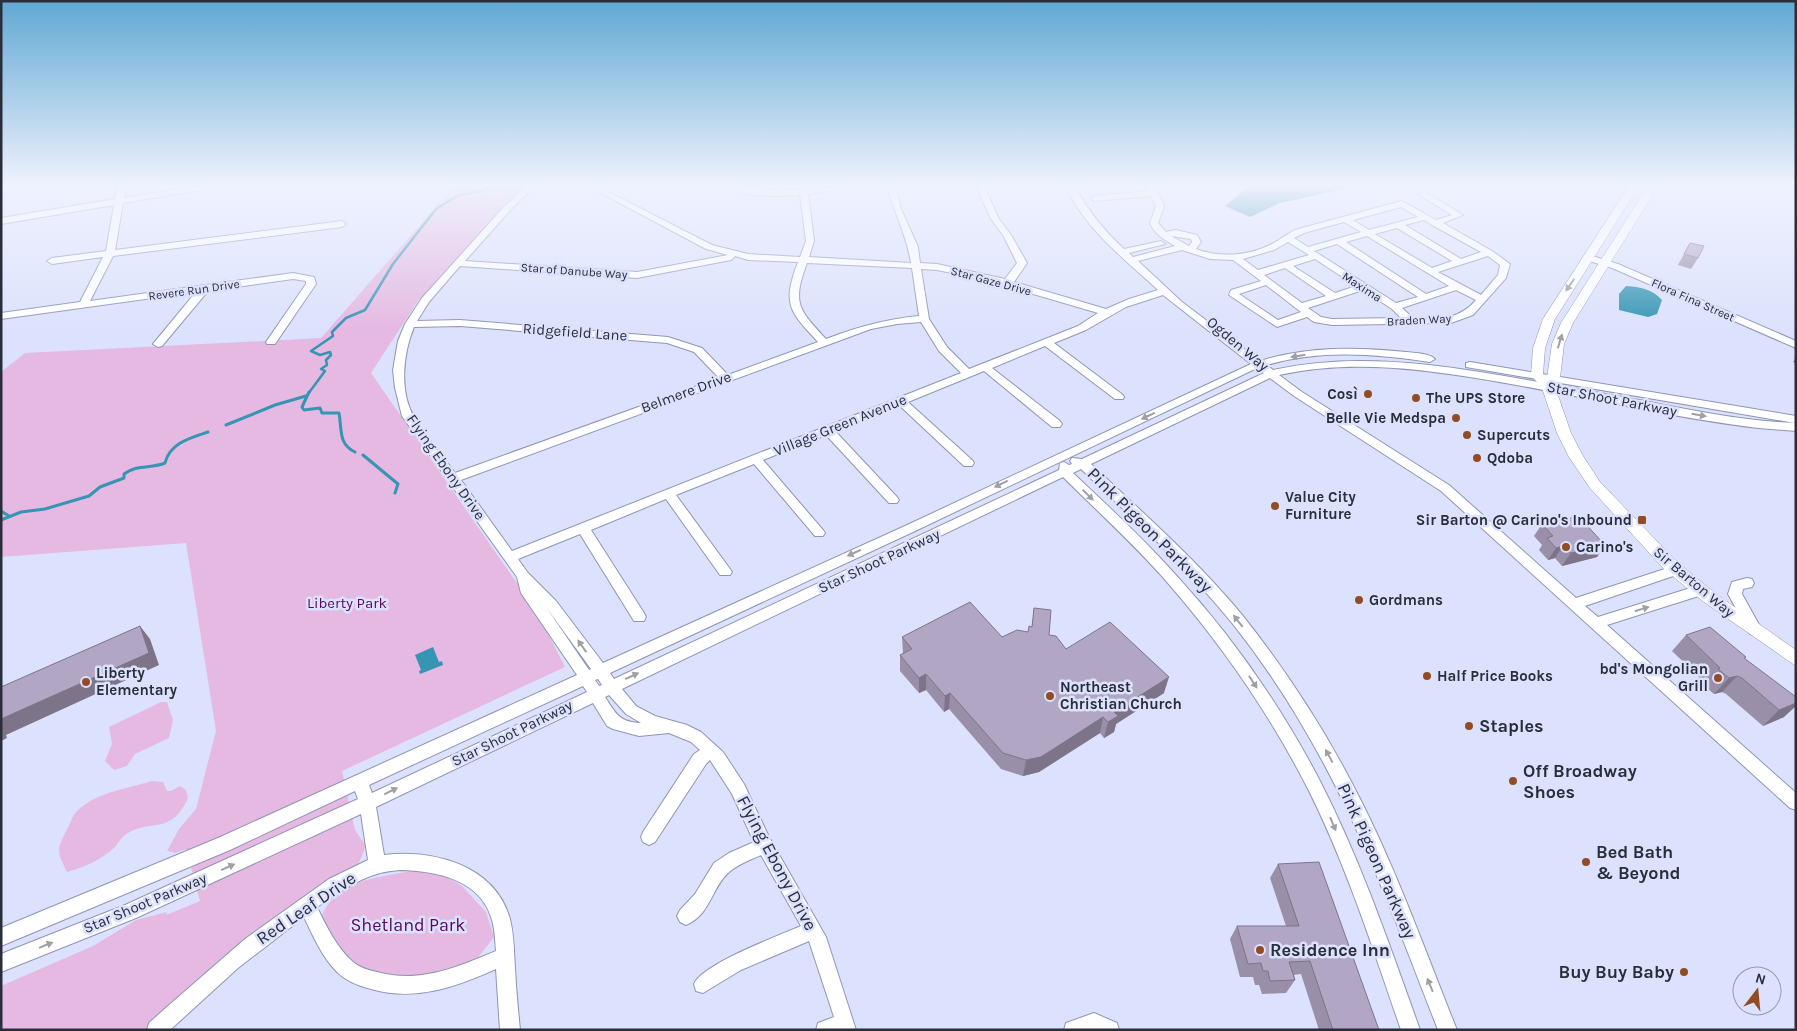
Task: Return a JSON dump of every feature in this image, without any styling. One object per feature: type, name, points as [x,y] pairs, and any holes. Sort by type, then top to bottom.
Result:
[{"type":"main road","points":[[1538,375],[1536,364],[1542,332],[1563,295],[1604,234]]},
{"type":"main road","name":"Sir Barton Way","points":[[1622,234],[1562,333],[1558,344],[1551,382],[1564,433],[1576,457],[1595,485],[1677,570],[1758,634],[1796,659]]},
{"type":"main road","name":"Sir Barton Way","points":[[1538,375],[1551,382]]},
{"type":"street","points":[[84,305],[110,253],[114,234]]},
{"type":"street","points":[[52,261],[261,234]]},
{"type":"street","name":"Flying Ebony Drive","points":[[484,234],[410,324],[400,354],[398,382],[408,416],[523,576],[536,587],[562,618],[610,686],[631,710],[668,727],[682,730],[696,737],[711,752],[738,790],[765,845],[820,943],[846,1026]]},
{"type":"street","name":"Star Gaze Drive","points":[[683,234],[722,252],[744,256],[914,266],[965,272],[1105,312]]},
{"type":"street","points":[[809,234],[810,241],[794,285],[794,304],[801,318],[824,342]]},
{"type":"street","points":[[907,234],[912,247],[924,319],[943,349],[968,374]]},
{"type":"street","points":[[1006,234],[1022,263],[1016,274],[1006,284]]},
{"type":"street","name":"Ogden Way","points":[[1104,234],[1121,252],[1167,291],[1179,304],[1265,367],[1298,394],[1445,488],[1796,803]]},
{"type":"street","points":[[1163,235],[1169,234]]},
{"type":"street","points":[[1130,260],[1187,249],[1197,242],[1194,237],[1181,234]]},
{"type":"street","points":[[1163,235],[1187,249],[1207,256],[1236,258],[1272,248],[1287,236],[1293,234]]},
{"type":"street","points":[[1306,250],[1363,234]]},
{"type":"street","points":[[1369,234],[1482,300]]},
{"type":"street","points":[[1413,234],[1460,262]]},
{"type":"street","name":"Braden Way","points":[[1236,258],[1318,320],[1332,322],[1410,322],[1447,320],[1470,313],[1503,276],[1505,268],[1505,264],[1489,253],[1455,234]]},
{"type":"street","name":"Maxima","points":[[1287,236],[1395,308],[1410,322]]},
{"type":"street","points":[[1338,241],[1425,297]]},
{"type":"street","points":[[1121,252],[1173,242]]},
{"type":"street","points":[[688,266],[700,256],[702,244]]},
{"type":"street","points":[[1432,271],[1489,253]]},
{"type":"street","name":"Star of Danube Way","points":[[459,263],[620,275],[649,274],[712,260],[744,256]]},
{"type":"street","points":[[1256,274],[1315,256]]},
{"type":"street","name":"Flora Fina Street","points":[[1589,258],[1604,262],[1796,345]]},
{"type":"street","points":[[1286,265],[1333,296]]},
{"type":"street","name":"Revere Run Drive","points":[[1,316],[293,276],[311,279],[311,284],[271,342]]},
{"type":"street","points":[[1268,282],[1234,292],[1234,295],[1278,324],[1333,296],[1363,287]]},
{"type":"street","points":[[1395,308],[1457,287]]},
{"type":"street","points":[[158,344],[204,289]]},
{"type":"street","name":"Village Green Avenue","points":[[510,557],[1082,328],[1105,312],[1134,298],[1167,291]]},
{"type":"street","name":"Belmere Drive","points":[[452,478],[824,342],[883,324],[924,319]]},
{"type":"street","name":"Ridgefield Lane","points":[[410,324],[460,324],[668,340],[698,350],[725,378]]},
{"type":"street","points":[[1046,342],[1119,397]]},
{"type":"street","name":"Star Shoot Parkway","points":[[1,937],[224,844],[1062,456],[1265,367],[1318,353],[1367,352],[1538,375]]},
{"type":"street","name":"Star Shoot Parkway","points":[[1,963],[130,912],[367,803],[595,693],[1083,464],[1265,367],[1327,363],[1392,363],[1551,382],[1796,420]]},
{"type":"street","points":[[985,367],[1056,424]]},
{"type":"street","name":"Star Shoot Parkway","points":[[1551,382],[1735,421],[1796,427]]},
{"type":"street","points":[[901,401],[968,463]]},
{"type":"street","points":[[828,430],[893,500]]},
{"type":"street","name":"Pink Pigeon Parkway","points":[[1062,456],[1083,464],[1213,592],[1236,619],[1298,705],[1349,794],[1377,855],[1448,1030]]},
{"type":"street","name":"Pink Pigeon Parkway","points":[[1062,456],[1065,472],[1171,578],[1233,653],[1271,710],[1298,756],[1330,818],[1411,1030]]},
{"type":"street","points":[[756,459],[819,533]]},
{"type":"street","points":[[668,494],[725,572]]},
{"type":"street","points":[[583,528],[639,617]]},
{"type":"street","points":[[1574,604],[1677,570]]},
{"type":"street","name":"Flying Ebony Drive","points":[[523,576],[526,589],[586,676],[612,721],[638,731],[668,727]]},
{"type":"street","points":[[1747,583],[1737,586],[1735,594],[1758,634]]},
{"type":"street","points":[[1595,623],[1700,590]]},
{"type":"street","points":[[649,837],[700,759],[711,752]]},
{"type":"street","points":[[360,781],[367,803],[377,864]]},
{"type":"street","points":[[686,916],[701,902],[720,869],[726,864],[765,845]]},
{"type":"street","name":"Red Leaf Drive","points":[[156,1030],[210,979],[270,930],[334,885],[377,864],[426,864],[450,868],[468,876],[482,887],[499,913],[510,1030]]},
{"type":"street","points":[[307,904],[316,925],[341,963],[357,975],[386,986],[410,988],[436,982],[504,957]]},
{"type":"street","points":[[703,984],[735,964],[813,930]]},
{"type":"street","points":[[1073,1030],[1094,1023],[1110,1030]]},
{"type":"street","points":[[825,1030],[846,1026]]},
{"type":"green space","name":"Liberty Park","points":[[412,234],[480,234],[418,301],[371,373],[537,612],[565,667],[342,771],[355,830],[366,846],[358,865],[231,951],[150,1030],[1,1030],[1,986],[93,946],[136,920],[167,912],[166,915],[200,901],[186,849],[175,853],[167,851],[179,829],[196,809],[216,731],[186,543],[1,557],[1,372],[25,353],[321,338]]},
{"type":"green space","points":[[161,702],[167,702],[173,720],[169,738],[135,754],[127,766],[114,770],[105,761],[112,744],[109,727]]},
{"type":"green space","points":[[152,781],[163,782],[167,791],[180,786],[186,790],[188,798],[174,818],[125,835],[110,852],[86,865],[67,872],[59,850],[73,817],[81,808],[99,797]]},
{"type":"green space","name":"Shetland Park","points":[[411,871],[444,875],[462,886],[486,912],[494,937],[477,959],[419,977],[390,980],[355,968],[321,918],[327,905],[346,888],[358,883]]},
{"type":"water","points":[[1626,286],[1646,289],[1658,296],[1662,300],[1657,314],[1648,317],[1619,310],[1619,294]]},
{"type":"water","points":[[433,647],[439,662],[442,661],[443,665],[420,674],[419,671],[421,670],[415,655]]},
{"type":"building","points":[[1690,243],[1704,246],[1698,258],[1684,254]]},
{"type":"building","points":[[1576,517],[1580,518],[1605,545],[1571,553],[1563,546],[1556,548],[1547,538],[1553,536],[1542,524]]},
{"type":"building","name":"Northeast Christian Church","points":[[970,602],[1002,637],[1017,630],[1028,632],[1029,626],[1032,627],[1034,608],[1051,610],[1049,635],[1056,636],[1066,649],[1110,622],[1169,677],[1114,712],[1118,716],[1108,722],[1103,717],[1041,757],[1026,760],[1003,753],[950,693],[945,696],[926,674],[919,678],[900,655],[912,649],[902,637]]},
{"type":"building","points":[[140,626],[149,653],[1,719],[1,687]]},
{"type":"building","points":[[1710,627],[1746,657],[1744,658],[1796,697],[1796,703],[1779,710],[1742,678],[1737,676],[1729,678],[1718,669],[1720,668],[1686,635]]},
{"type":"building","name":"Residence Inn","points":[[1319,862],[1379,1030],[1333,1030],[1310,961],[1289,962],[1295,980],[1270,981],[1268,971],[1263,971],[1261,963],[1248,964],[1237,926],[1299,926],[1278,864]]},
{"type":"waterway","points":[[308,394],[325,371],[321,369],[327,365],[326,360],[331,355],[330,352],[320,355],[311,351],[333,336],[332,332],[346,318],[365,310],[393,264],[416,234]]},
{"type":"waterway","points":[[308,394],[302,407],[304,410],[320,408],[322,413],[339,413],[343,440],[355,452]]},
{"type":"waterway","points":[[226,425],[275,405],[306,396]]},
{"type":"waterway","points":[[1,520],[21,512],[45,509],[89,496],[100,487],[124,478],[124,474],[129,471],[165,463],[176,446],[188,439],[208,432]]},
{"type":"waterway","points":[[363,455],[398,484],[395,493]]},
{"type":"waterway","points":[[1,511],[9,516]]},
{"type":"place","name":"Così","points":[[1368,394]]},
{"type":"place","name":"The UPS Store","points":[[1416,398]]},
{"type":"place","name":"Belle Vie Medspa","points":[[1456,418]]},
{"type":"place","name":"Supercuts","points":[[1467,435]]},
{"type":"place","name":"Qdoba","points":[[1477,458]]},
{"type":"place","name":"Value City Furniture","points":[[1275,506]]},
{"type":"place","name":"Sir Barton @ Carino's Inbound","points":[[1642,520]]},
{"type":"place","name":"Carino's","points":[[1566,547]]},
{"type":"place","name":"Gordmans","points":[[1359,600]]},
{"type":"place","name":"Half Price Books","points":[[1427,676]]},
{"type":"place","name":"bd's Mongolian Grill","points":[[1718,678]]},
{"type":"place","name":"Liberty Elementary","points":[[86,682]]},
{"type":"place","name":"Northeast Christian Church","points":[[1050,696]]},
{"type":"place","name":"Staples","points":[[1469,726]]},
{"type":"place","name":"Off Broadway Shoes","points":[[1513,781]]},
{"type":"place","name":"Bed Bath & Beyond","points":[[1586,862]]},
{"type":"place","name":"Residence Inn","points":[[1260,950]]},
{"type":"place","name":"Buy Buy Baby","points":[[1684,972]]}]
